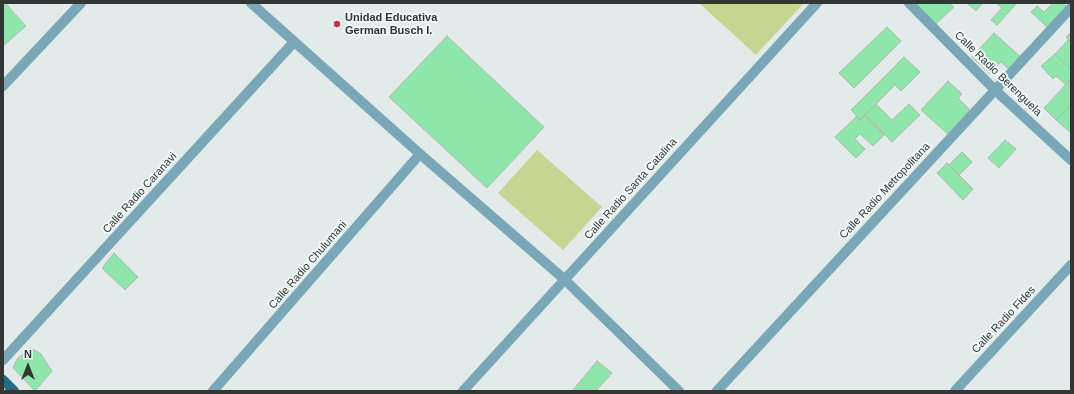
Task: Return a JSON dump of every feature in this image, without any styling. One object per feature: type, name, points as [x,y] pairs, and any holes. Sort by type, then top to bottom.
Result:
[{"type":"main road","points":[[3,380],[14,391]]},
{"type":"street","points":[[3,86],[81,3]]},
{"type":"street","points":[[251,3],[564,280],[679,391]]},
{"type":"street","name":"Calle Radio Santa Catalina","points":[[463,391],[817,3]]},
{"type":"street","name":"Calle Radio Berenguela","points":[[909,3],[995,90],[1071,160]]},
{"type":"street","name":"Calle Radio Metropolitana","points":[[717,391],[1071,8]]},
{"type":"street","name":"Calle Radio Caranavi","points":[[3,360],[294,42]]},
{"type":"street","name":"Calle Radio Chulumani","points":[[213,391],[420,154]]},
{"type":"street","name":"Calle Radio Fides","points":[[955,391],[1071,265]]},
{"type":"green space","points":[[699,3],[804,3],[756,55]]},
{"type":"green space","points":[[537,150],[602,207],[563,250],[498,193]]},
{"type":"building","points":[[913,3],[950,3],[954,7],[935,25]]},
{"type":"building","points":[[967,3],[983,3],[976,11]]},
{"type":"building","points":[[996,3],[1017,3],[997,25],[991,20],[1002,8]]},
{"type":"building","points":[[1053,3],[1063,3],[1068,8],[1049,29],[1031,12],[1037,6],[1044,12]]},
{"type":"building","points":[[6,4],[26,26],[3,46],[3,7]]},
{"type":"building","points":[[887,27],[901,41],[854,88],[839,73]]},
{"type":"building","points":[[1071,32],[1071,43],[1066,37]]},
{"type":"building","points":[[994,33],[1023,59],[1011,71],[1001,62],[990,74],[972,57]]},
{"type":"building","points":[[447,36],[544,127],[487,188],[389,97]]},
{"type":"building","points":[[1068,40],[1071,43],[1071,70],[1055,54]]},
{"type":"building","points":[[1055,54],[1071,70],[1071,79],[1066,85],[1056,76],[1053,79],[1041,66]]},
{"type":"building","points":[[904,57],[920,72],[901,91],[895,85],[860,120],[851,110]]},
{"type":"building","points":[[1071,79],[1071,105],[1056,120],[1044,108]]},
{"type":"building","points":[[948,81],[962,94],[958,98],[969,109],[969,117],[951,137],[921,110]]},
{"type":"building","points":[[876,104],[892,120],[909,104],[920,115],[892,142],[865,115]]},
{"type":"building","points":[[1071,105],[1071,133],[1056,120]]},
{"type":"building","points":[[865,115],[884,135],[873,146],[860,134],[855,139],[865,149],[856,158],[835,137],[857,116],[860,120]]},
{"type":"building","points":[[1005,140],[1016,149],[999,168],[988,158]]},
{"type":"building","points":[[962,152],[972,162],[959,175],[949,165]]},
{"type":"building","points":[[947,163],[973,189],[963,200],[937,173]]},
{"type":"building","points":[[114,253],[138,277],[125,290],[102,268]]},
{"type":"building","points":[[31,348],[41,354],[52,371],[35,391],[13,368],[17,359]]},
{"type":"building","points":[[597,361],[612,373],[596,391],[574,391],[573,390]]},
{"type":"place","name":"Unidad Educativa German Busch I.","points":[[337,24]]}]
